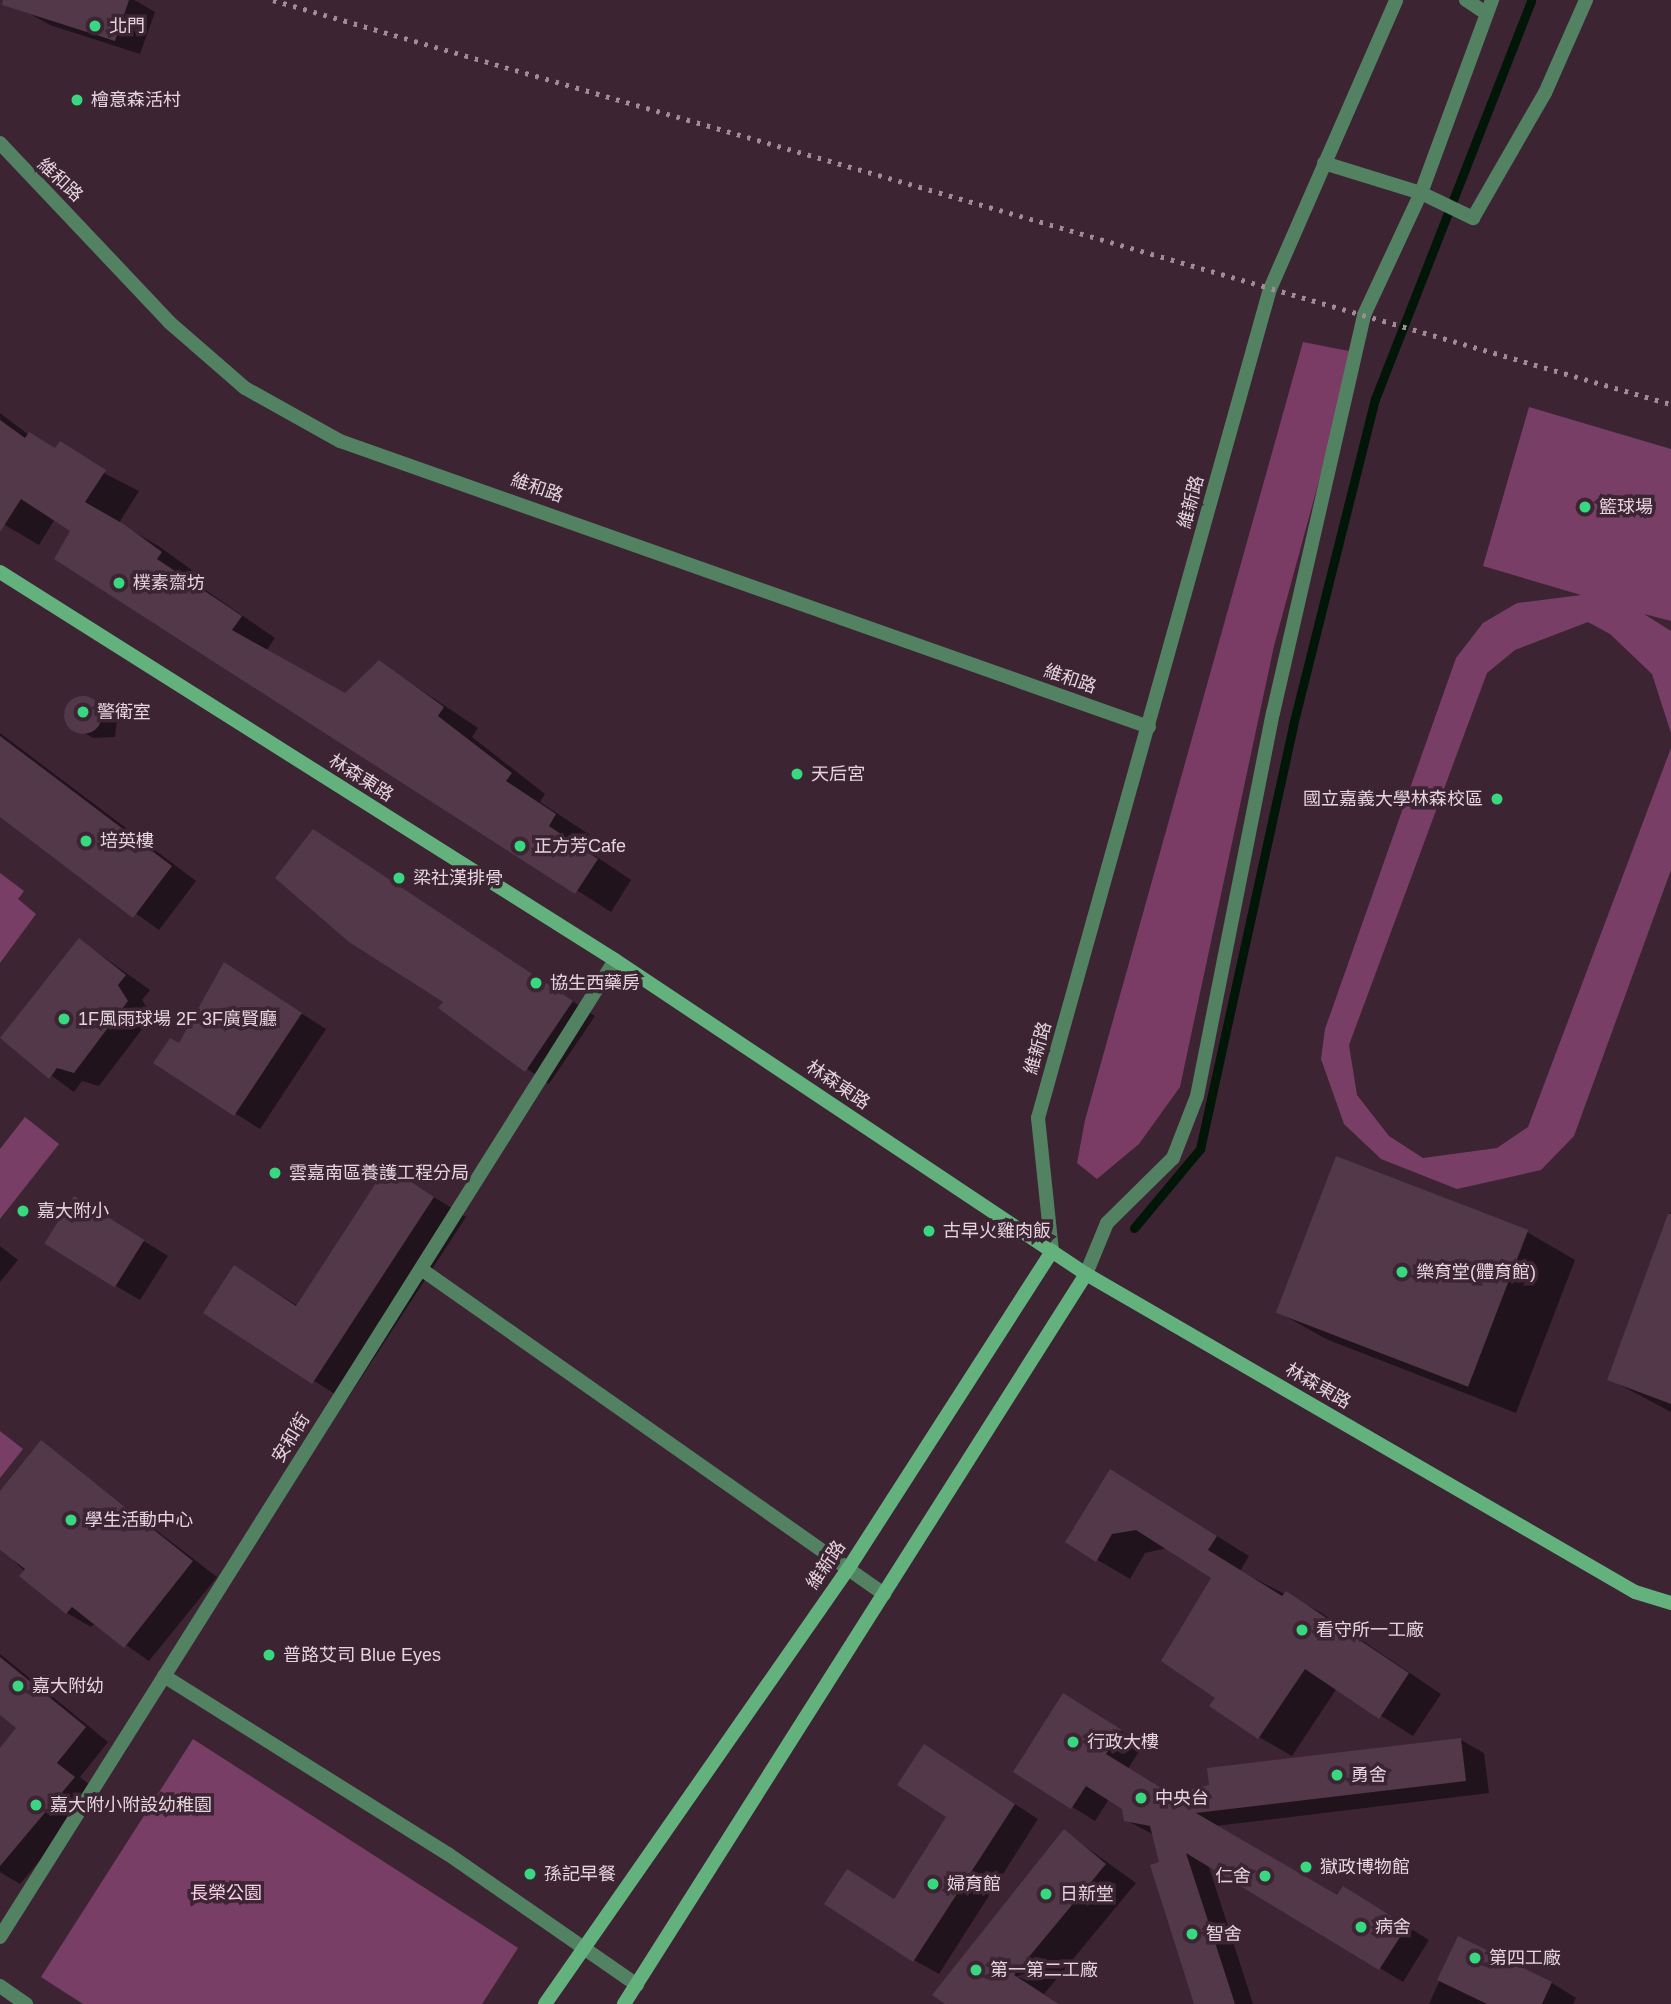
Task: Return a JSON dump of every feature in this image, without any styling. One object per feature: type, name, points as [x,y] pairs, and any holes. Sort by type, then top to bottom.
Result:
[{"type":"main road","name":"林森東路","points":[[0,572],[615,960],[1086,1274],[1635,1592],[1671,1603]]},
{"type":"main road","name":"維新路","points":[[545,2004],[848,1569],[1052,1251]]},
{"type":"main road","points":[[624,2004],[1086,1274]]},
{"type":"street","name":"維新路","points":[[1052,1251],[1038,1118],[1270,289],[1396,0]]},
{"type":"street","points":[[1086,1274],[1107,1223],[1173,1158],[1197,1096],[1273,713],[1364,315],[1421,193],[1489,6],[1466,0]]},
{"type":"street","points":[[1324,163],[1421,193],[1473,218],[1545,93],[1586,0]]},
{"type":"street","name":"維和路","points":[[0,143],[169,322],[245,388],[340,441],[1149,727]]},
{"type":"street","name":"安和街","points":[[0,1937],[615,960]]},
{"type":"street","points":[[421,1269],[884,1594]]},
{"type":"street","points":[[164,1676],[448,1854],[637,1984]]},
{"type":"street","points":[[0,1986],[26,2004]]},
{"type":"green space","points":[[1529,407],[1671,449],[1671,621],[1644,614],[1671,631],[1671,733],[1652,674],[1610,634],[1588,622],[1515,650],[1487,673],[1349,1045],[1357,1095],[1389,1136],[1423,1158],[1497,1148],[1528,1127],[1671,748],[1671,870],[1574,1136],[1541,1170],[1457,1189],[1381,1159],[1344,1124],[1321,1059],[1325,1029],[1456,658],[1483,623],[1517,603],[1581,595],[1483,566]]},
{"type":"green space","points":[[0,873],[24,891],[18,899],[36,914],[0,963]]},
{"type":"green space","points":[[25,1117],[59,1144],[0,1219],[0,1149]]},
{"type":"green space","points":[[0,1431],[23,1449],[0,1478]]},
{"type":"green space","name":"長榮公園","points":[[193,1739],[518,1948],[482,2004],[83,2004],[41,1977]]},
{"type":"shaded area","points":[[1303,342],[1354,352],[1274,646],[1180,1087],[1139,1144],[1097,1179],[1077,1163],[1085,1120]]},
{"type":"building","name":"北門","points":[[3,0],[129,0],[115,41],[2,5]]},
{"type":"building","points":[[0,420],[25,438],[29,432],[55,448],[60,441],[106,470],[85,502],[125,525],[162,552],[157,559],[242,616],[232,630],[345,693],[379,660],[444,707],[438,716],[512,773],[506,781],[556,814],[549,826],[598,859],[575,894],[54,559],[70,531],[21,499],[0,532]]},
{"type":"building","name":"警衛室","points":[[83,696],[96,702],[102,715],[96,728],[83,734],[70,728],[64,715],[70,702]]},
{"type":"building","name":"培英樓","points":[[0,736],[172,866],[133,918],[0,817]]},
{"type":"building","points":[[313,829],[573,1001],[525,1072],[438,1008],[443,1002],[349,942],[275,878]]},
{"type":"building","name":"1F風雨球場 2F 3F廣賢廳","points":[[79,938],[126,975],[118,985],[128,1001],[74,1073],[57,1068],[49,1079],[0,1038]]},
{"type":"building","points":[[224,962],[302,1013],[234,1116],[153,1063],[170,1038],[179,1043]]},
{"type":"building","name":"樂育堂(體育館)","points":[[1336,1156],[1528,1230],[1468,1387],[1276,1313]]},
{"type":"building","points":[[387,1166],[434,1197],[312,1384],[203,1313],[234,1265],[296,1306]]},
{"type":"building","points":[[74,1196],[144,1240],[115,1287],[44,1243]]},
{"type":"building","points":[[1668,1214],[1671,1214],[1671,1404],[1607,1380]]},
{"type":"building","name":"學生活動中心","points":[[41,1440],[193,1561],[124,1648],[72,1607],[66,1614],[19,1576],[25,1569],[0,1550],[0,1491]]},
{"type":"building","points":[[1110,1469],[1217,1536],[1208,1550],[1282,1596],[1286,1591],[1409,1673],[1379,1719],[1305,1669],[1258,1739],[1209,1706],[1215,1698],[1161,1661],[1211,1578],[1136,1530],[1112,1534],[1096,1562],[1065,1542]]},
{"type":"building","points":[[0,1657],[86,1727],[57,1763],[75,1777],[0,1866],[0,1748],[16,1728],[0,1715]]},
{"type":"building","points":[[1063,1693],[1122,1730],[1106,1754],[1171,1794],[1209,1785],[1207,1768],[1461,1738],[1466,1781],[1196,1813],[1337,1895],[1343,1886],[1407,1926],[1379,1970],[1186,1853],[1235,2004],[1194,2004],[1150,1865],[1159,1862],[1150,1826],[1124,1821],[1122,1809],[1086,1786],[1071,1809],[1013,1772]]},
{"type":"building","name":"婦育館","points":[[924,1744],[1015,1804],[913,1962],[824,1904],[847,1869],[894,1899],[946,1817],[897,1785]]},
{"type":"building","points":[[1064,1829],[1106,1864],[1014,1975],[1059,2004],[945,2004],[932,1995]]},
{"type":"building","name":"第四工廠","points":[[1458,1936],[1552,1982],[1542,2004],[1487,2004],[1437,1980]]},
{"type":"waterway","points":[[1134,1228],[1200,1149],[1293,725],[1375,399],[1531,0]]},
{"type":"railway","points":[[273,0],[1671,404]]},
{"type":"place","name":"北門","points":[[95,26]]},
{"type":"place","name":"檜意森活村","points":[[77,100]]},
{"type":"place","name":"籃球場","points":[[1585,507]]},
{"type":"place","name":"樸素齋坊","points":[[119,583]]},
{"type":"place","name":"警衛室","points":[[83,712]]},
{"type":"place","name":"天后宮","points":[[797,774]]},
{"type":"place","name":"國立嘉義大學林森校區","points":[[1497,799]]},
{"type":"place","name":"培英樓","points":[[86,841]]},
{"type":"place","name":"正方芳Cafe","points":[[520,846]]},
{"type":"place","name":"梁社漢排骨","points":[[399,878]]},
{"type":"place","name":"協生西藥房","points":[[536,983]]},
{"type":"place","name":"1F風雨球場 2F 3F廣賢廳","points":[[64,1019]]},
{"type":"place","name":"雲嘉南區養護工程分局","points":[[275,1173]]},
{"type":"place","name":"嘉大附小","points":[[23,1211]]},
{"type":"place","name":"古早火雞肉飯","points":[[929,1231]]},
{"type":"place","name":"樂育堂(體育館)","points":[[1402,1272]]},
{"type":"place","name":"學生活動中心","points":[[71,1520]]},
{"type":"place","name":"看守所一工廠","points":[[1302,1630]]},
{"type":"place","name":"普路艾司 Blue Eyes","points":[[269,1655]]},
{"type":"place","name":"嘉大附幼","points":[[18,1686]]},
{"type":"place","name":"行政大樓","points":[[1073,1742]]},
{"type":"place","name":"勇舍","points":[[1337,1775]]},
{"type":"place","name":"中央台","points":[[1141,1798]]},
{"type":"place","name":"嘉大附小附設幼稚園","points":[[36,1805]]},
{"type":"place","name":"獄政博物館","points":[[1306,1867]]},
{"type":"place","name":"孫記早餐","points":[[530,1874]]},
{"type":"place","name":"仁舍","points":[[1265,1876]]},
{"type":"place","name":"婦育館","points":[[933,1884]]},
{"type":"place","name":"日新堂","points":[[1046,1894]]},
{"type":"place","name":"病舍","points":[[1361,1927]]},
{"type":"place","name":"智舍","points":[[1192,1934]]},
{"type":"place","name":"第四工廠","points":[[1475,1958]]},
{"type":"place","name":"第一第二工廠","points":[[976,1970]]}]
